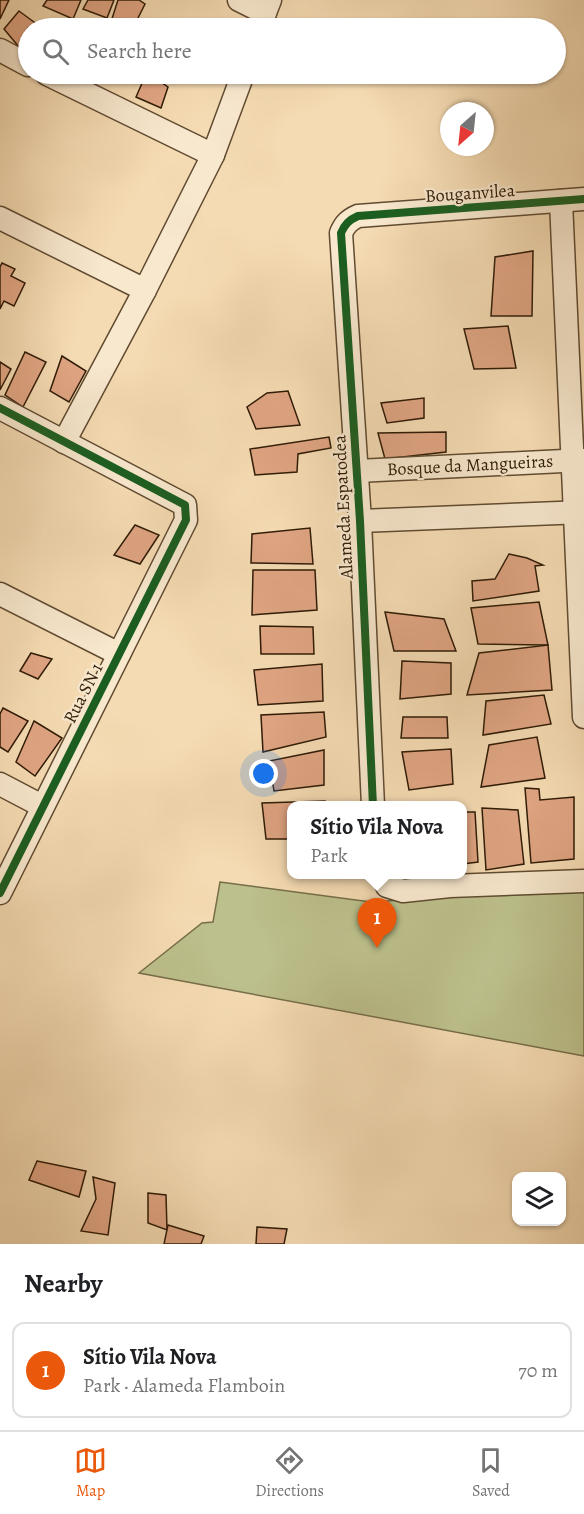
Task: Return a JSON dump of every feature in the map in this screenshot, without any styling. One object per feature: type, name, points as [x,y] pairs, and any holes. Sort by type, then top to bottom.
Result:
[{"type":"street","points":[[239,0],[265,14]]},
{"type":"street","points":[[0,51],[18,59]]},
{"type":"street","points":[[67,84],[213,155]]},
{"type":"street","points":[[0,408],[64,442],[145,290],[213,155],[239,84]]},
{"type":"street","name":"Bouganvilea","points":[[358,216],[584,199]]},
{"type":"street","points":[[561,201],[578,460],[584,717]]},
{"type":"street","name":"Alameda Espatodea","points":[[358,216],[351,219],[341,233],[360,521],[373,801]]},
{"type":"street","points":[[0,218],[145,290]]},
{"type":"street","name":"Rua SN 1","points":[[0,893],[186,520],[185,505],[64,442]]},
{"type":"street","name":"Bosque da Mangueiras","points":[[357,471],[578,460]]},
{"type":"street","points":[[360,521],[580,512]]},
{"type":"street","points":[[0,594],[119,654]]},
{"type":"street","points":[[0,784],[42,806]]},
{"type":"street","points":[[385,879],[387,886],[403,891],[450,886],[584,881]]},
{"type":"green space","points":[[220,882],[371,902],[584,888],[584,1056],[139,973],[202,923],[213,922]]},
{"type":"building","points":[[0,0],[9,0],[0,19]]},
{"type":"building","points":[[47,0],[81,0],[73,18],[43,6]]},
{"type":"building","points":[[88,0],[114,0],[107,18],[83,9]]},
{"type":"building","points":[[118,0],[139,0],[145,4],[138,18],[112,18]]},
{"type":"building","points":[[19,11],[28,18],[18,18],[18,46],[4,29]]},
{"type":"building","points":[[142,84],[164,84],[168,87],[161,108],[136,97]]},
{"type":"building","points":[[533,251],[532,316],[491,316],[495,257]]},
{"type":"building","points":[[2,263],[15,269],[11,276],[25,283],[14,306],[4,301],[0,309],[0,267]]},
{"type":"building","points":[[508,326],[516,368],[474,369],[464,329]]},
{"type":"building","points":[[25,352],[46,362],[23,407],[5,395]]},
{"type":"building","points":[[62,356],[86,371],[69,402],[50,391]]},
{"type":"building","points":[[0,362],[11,369],[0,390]]},
{"type":"building","points":[[288,391],[300,425],[256,429],[247,407],[267,393]]},
{"type":"building","points":[[424,398],[424,418],[387,423],[381,403]]},
{"type":"building","points":[[446,432],[446,452],[385,459],[378,433]]},
{"type":"building","points":[[329,437],[331,448],[298,454],[297,472],[255,475],[250,449]]},
{"type":"building","points":[[135,525],[159,535],[140,564],[114,555]]},
{"type":"building","points":[[310,528],[313,564],[251,563],[252,534]]},
{"type":"building","points":[[509,554],[543,565],[535,566],[539,591],[473,601],[472,581],[495,579]]},
{"type":"building","points":[[253,570],[315,570],[317,610],[252,615]]},
{"type":"building","points":[[539,602],[548,645],[478,644],[471,608]]},
{"type":"building","points":[[385,612],[444,619],[456,651],[394,651]]},
{"type":"building","points":[[260,626],[313,627],[314,654],[261,654]]},
{"type":"building","points":[[548,645],[552,690],[467,695],[479,653]]},
{"type":"building","points":[[31,653],[52,659],[38,679],[20,671]]},
{"type":"building","points":[[402,661],[451,663],[451,694],[400,699]]},
{"type":"building","points":[[322,664],[323,701],[258,705],[254,670]]},
{"type":"building","points":[[544,695],[551,724],[483,735],[486,701]]},
{"type":"building","points":[[3,708],[28,721],[8,752],[0,747],[0,714]]},
{"type":"building","points":[[324,712],[326,737],[263,752],[261,715]]},
{"type":"building","points":[[403,717],[447,717],[448,738],[401,738]]},
{"type":"building","points":[[34,721],[62,738],[35,776],[16,762]]},
{"type":"building","points":[[537,737],[545,778],[481,787],[489,745]]},
{"type":"building","points":[[451,749],[453,784],[409,790],[402,752]]},
{"type":"building","points":[[324,750],[324,785],[274,791],[269,761]]},
{"type":"building","points":[[525,788],[539,789],[540,800],[574,797],[574,859],[531,863]]},
{"type":"building","points":[[287,802],[287,839],[266,839],[262,803]]},
{"type":"building","points":[[482,808],[518,810],[524,864],[486,870]]},
{"type":"building","points":[[467,812],[475,812],[478,862],[467,863]]},
{"type":"building","points":[[37,1161],[86,1171],[79,1197],[29,1180]]},
{"type":"building","points":[[93,1177],[115,1183],[108,1235],[81,1231],[96,1199]]},
{"type":"building","points":[[148,1193],[166,1195],[167,1230],[148,1223]]},
{"type":"building","points":[[168,1225],[204,1236],[201,1244],[164,1244]]},
{"type":"building","points":[[257,1227],[287,1229],[284,1244],[256,1244]]},
{"type":"cycle path","points":[[373,801],[360,521],[341,233],[344,227],[358,216],[584,199]]},
{"type":"cycle path","points":[[0,408],[185,505],[186,520],[0,893]]},
{"type":"place","name":"Sítio Vila Nova","points":[[377,948]]}]
